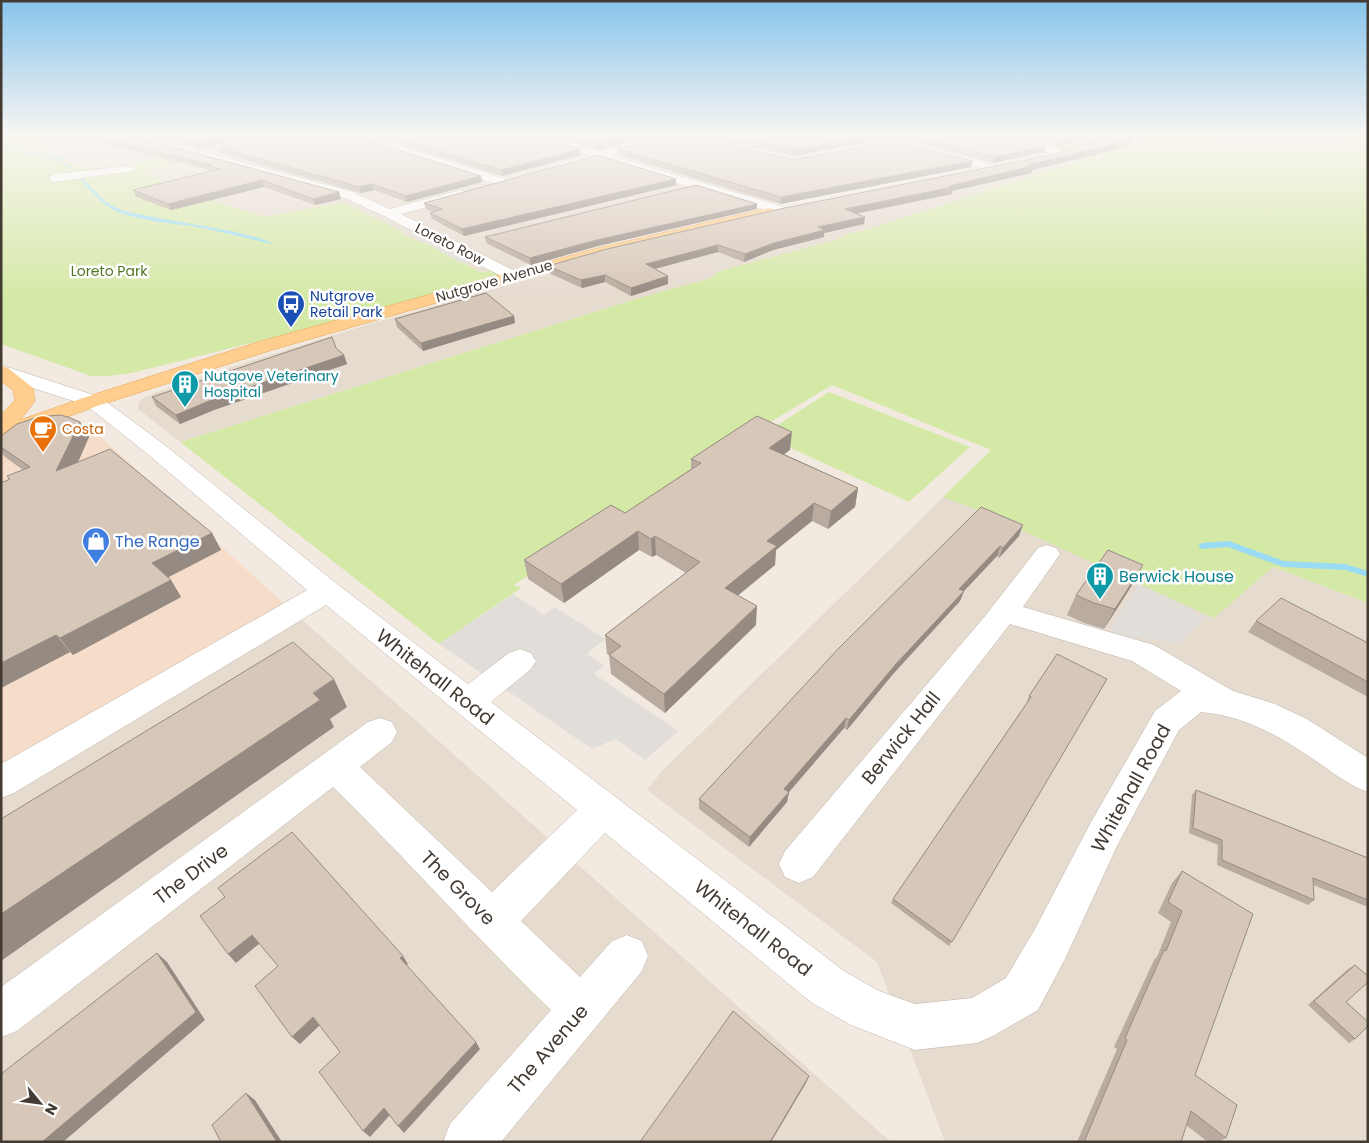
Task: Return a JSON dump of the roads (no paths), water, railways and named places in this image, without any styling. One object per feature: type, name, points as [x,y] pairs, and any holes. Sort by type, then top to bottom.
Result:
[{"type":"main road","name":"Nutgrove Avenue","points":[[1,434],[93,401],[265,346],[603,250],[794,207]]},
{"type":"main road","points":[[1,371],[23,388],[25,401],[1,428]]},
{"type":"street","name":"Loreto Row","points":[[324,188],[348,195],[389,213],[513,276]]},
{"type":"street","points":[[439,188],[457,194]]},
{"type":"street","points":[[389,213],[457,194],[486,188]]},
{"type":"street","points":[[494,195],[503,188]]},
{"type":"street","points":[[675,191],[684,188]]},
{"type":"street","points":[[707,188],[779,210]]},
{"type":"street","points":[[425,203],[437,208],[447,208],[475,200]]},
{"type":"street","points":[[451,245],[475,239]]},
{"type":"street","name":"Whitehall Road","points":[[1,371],[93,401],[158,451],[327,591],[828,987],[860,1005],[915,1027],[977,1020],[1022,994],[1050,944],[1104,834],[1167,721],[1194,699],[1224,702],[1249,708],[1295,730],[1368,777]]},
{"type":"street","name":"Berwick Hall","points":[[799,864],[1004,612],[1047,554]]},
{"type":"street","points":[[1,782],[327,591]]},
{"type":"street","points":[[1004,612],[1143,653],[1224,702]]},
{"type":"street","points":[[468,702],[520,661]]},
{"type":"street","name":"The Drive","points":[[1,1015],[380,732]]},
{"type":"street","name":"The Grove","points":[[335,766],[491,922],[582,1009]]},
{"type":"street","points":[[491,922],[602,810]]},
{"type":"street","name":"The Avenue","points":[[468,1142],[627,956]]},
{"type":"waterway","points":[[90,188],[109,206],[123,212],[147,218],[231,232],[270,243]]},
{"type":"waterway","points":[[1202,546],[1229,544],[1283,564],[1345,567],[1368,574]]},
{"type":"place","name":"Nutgrove Retail Park","points":[[291,328]]},
{"type":"place","name":"Nutgove Veterinary Hospital","points":[[185,408]]},
{"type":"place","name":"Costa","points":[[43,453]]},
{"type":"place","name":"The Range","points":[[96,565]]},
{"type":"place","name":"Berwick House","points":[[1100,600]]},
{"type":"park label","name":"Loreto Park","points":[[109,271]]}]
